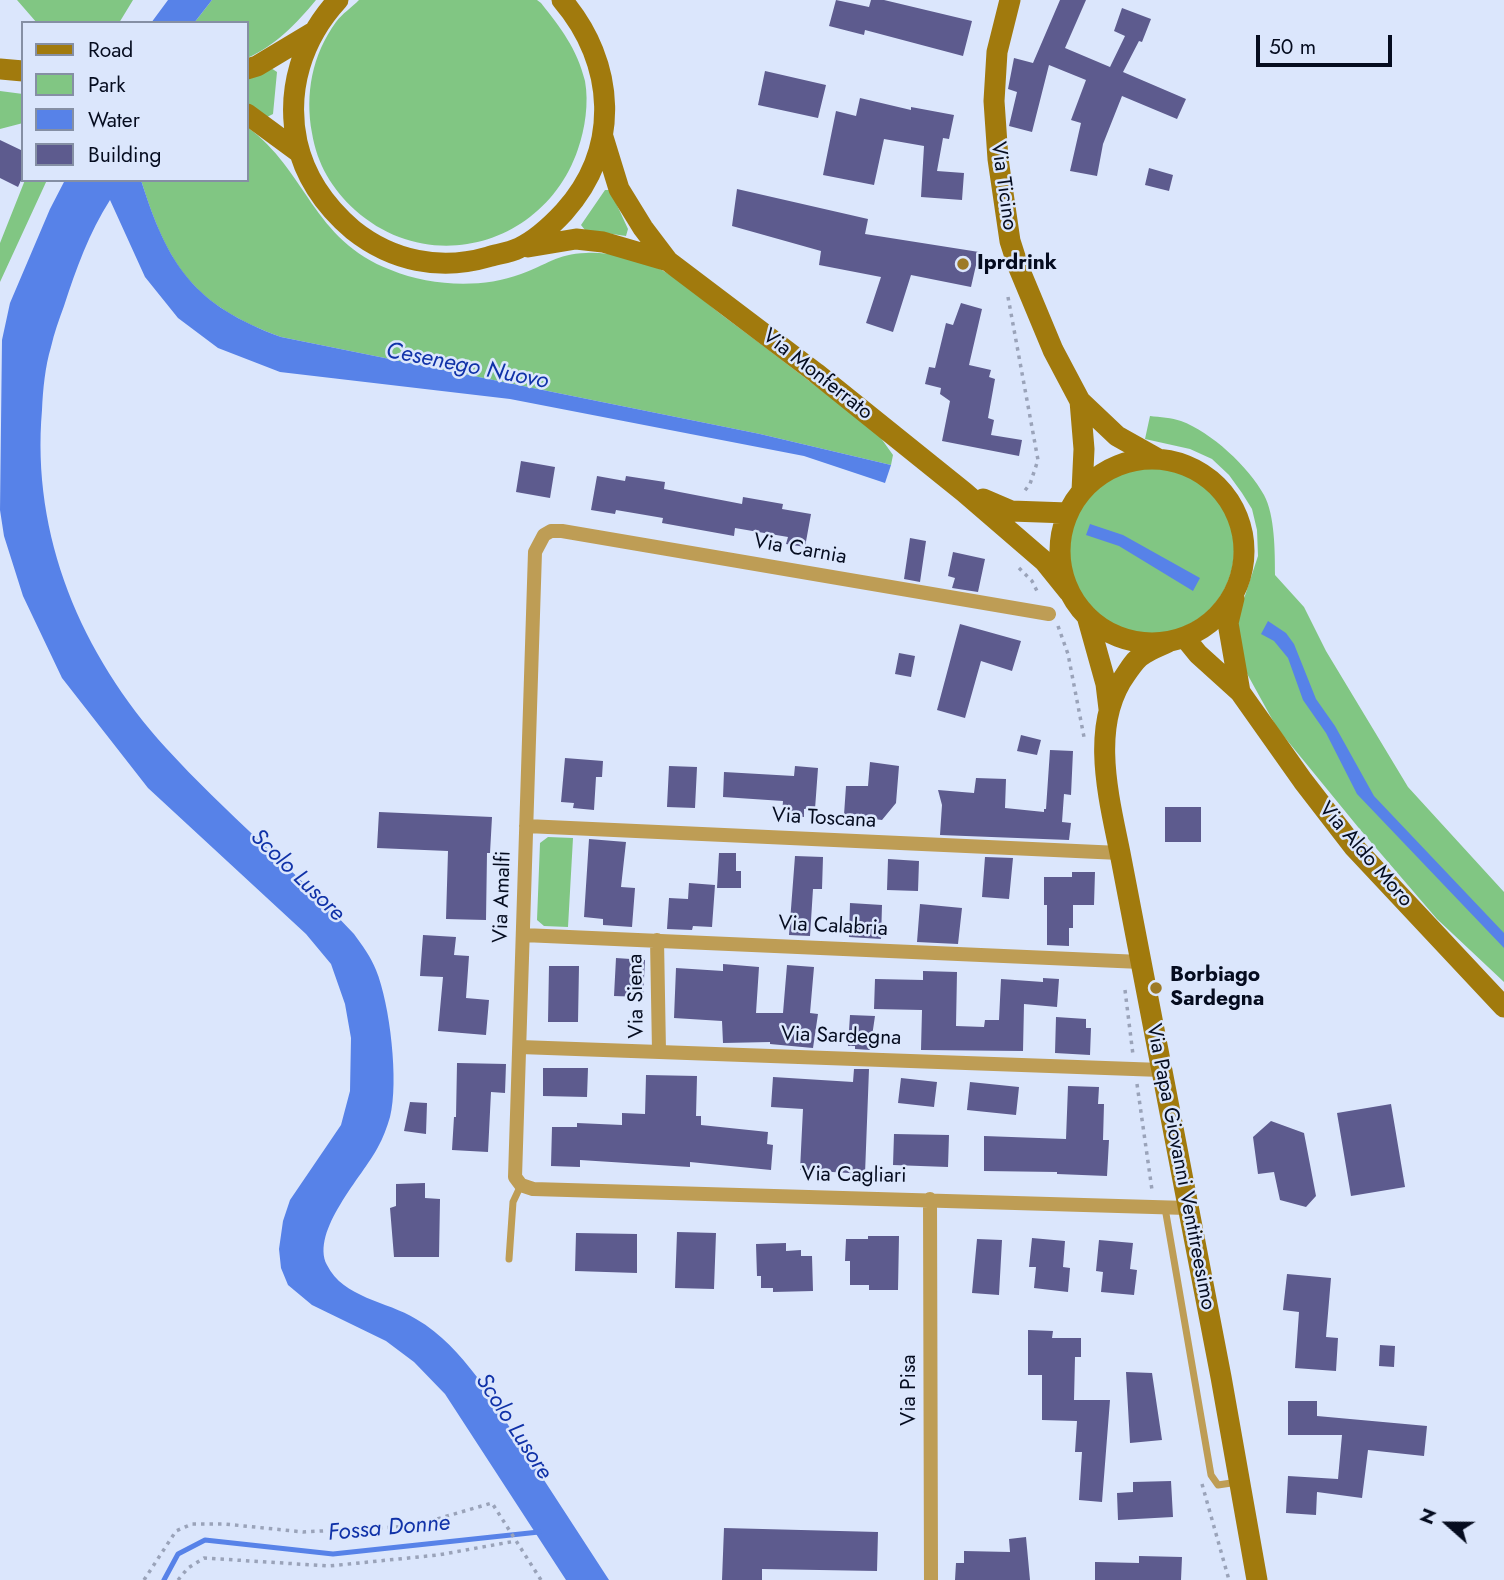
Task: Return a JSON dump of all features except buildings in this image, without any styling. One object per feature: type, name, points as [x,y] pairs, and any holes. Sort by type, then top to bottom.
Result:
[{"type":"main road","points":[[338,0],[304,50],[295,89],[295,131],[300,153],[313,185],[336,216],[368,242],[404,258],[434,264],[464,264],[519,248],[548,229],[578,197],[593,169],[603,137],[605,107],[602,75],[593,47],[581,24],[562,0]]},
{"type":"main road","name":"Via Ticino","points":[[1010,0],[997,52],[993,101],[1010,241],[1030,297],[1064,373],[1080,401],[1116,436],[1157,459]]},
{"type":"main road","points":[[248,69],[314,32]]},
{"type":"main road","points":[[0,69],[21,71]]},
{"type":"main road","points":[[248,115],[300,153]]},
{"type":"main road","name":"Via Monferrato","points":[[603,137],[619,189],[642,228],[668,261],[816,373],[964,492],[1044,561],[1069,592]]},
{"type":"main road","name":"Via Monferrato","points":[[519,248],[576,239],[603,242],[668,261]]},
{"type":"main road","name":"Via Ticino","points":[[1080,401],[1084,449],[1082,491]]},
{"type":"main road","points":[[1157,459],[1187,465],[1213,481],[1232,504],[1243,533],[1244,563],[1235,592],[1220,613],[1200,630],[1176,640],[1139,643],[1111,634],[1087,616],[1069,592],[1061,563],[1061,537],[1068,513],[1082,491],[1103,473],[1129,461],[1157,459]]},
{"type":"main road","name":"Via Monferrato","points":[[964,492],[1011,511],[1068,513]]},
{"type":"main road","name":"Via Aldo Moro","points":[[1235,592],[1228,624],[1240,692]]},
{"type":"main road","name":"Via Papa Giovanni Ventitreesimo","points":[[1087,616],[1106,684],[1109,712],[1106,768],[1120,853],[1131,962],[1161,1070],[1221,1377],[1257,1580]]},
{"type":"main road","name":"Via Aldo Moro","points":[[1176,640],[1198,654],[1240,692],[1354,847],[1504,1007]]},
{"type":"main road","name":"Via Papa Giovanni Ventitreesimo","points":[[1109,712],[1115,693],[1142,655],[1176,640]]},
{"type":"street","name":"Via Carnia","points":[[544,535],[551,531],[562,531],[1049,614]]},
{"type":"street","name":"Via Amalfi","points":[[521,1185],[515,1177],[514,1164],[535,552],[544,535]]},
{"type":"street","name":"Via Toscana","points":[[526,826],[1120,853]]},
{"type":"street","name":"Via Calabria","points":[[523,936],[1131,962]]},
{"type":"street","name":"Via Siena","points":[[657,940],[659,1051]]},
{"type":"street","name":"Via Sardegna","points":[[520,1047],[1161,1070]]},
{"type":"street","name":"Via Cagliari","points":[[521,1185],[533,1189],[555,1190],[1188,1208]]},
{"type":"street","name":"Via Pisa","points":[[930,1199],[931,1580]]},
{"type":"lane","name":"Via Amalfi","points":[[509,1259],[513,1202],[521,1185]]},
{"type":"lane","points":[[1160,1207],[1211,1475],[1218,1485],[1239,1482]]},
{"type":"path","points":[[1018,566],[1032,581],[1049,614],[1058,625],[1068,654],[1086,747]]},
{"type":"path","points":[[1131,962],[1135,1069],[1160,1207]]},
{"type":"path","points":[[1200,1474],[1229,1580]]},
{"type":"path","points":[[144,1580],[176,1531],[192,1524],[225,1524],[303,1532],[413,1526],[492,1503],[541,1580]]},
{"type":"path","points":[[178,1580],[197,1561],[204,1558],[329,1566],[438,1555],[515,1540]]},
{"type":"green space","points":[[17,0],[133,0],[120,21],[35,21]]},
{"type":"green space","points":[[212,0],[316,0],[284,34],[248,57],[248,21],[196,21]]},
{"type":"green space","points":[[359,0],[537,0],[541,3],[573,49],[582,69],[587,98],[578,149],[562,182],[540,208],[513,228],[483,241],[451,246],[417,243],[385,231],[355,210],[339,193],[327,175],[314,144],[310,118],[310,89],[316,61],[328,35],[338,19]]},
{"type":"green space","points":[[271,68],[277,72],[273,114],[267,117],[248,106],[248,78]]},
{"type":"green space","points":[[0,91],[21,94],[21,124],[0,129]]},
{"type":"green space","points":[[248,128],[284,163],[327,223],[344,241],[365,257],[391,270],[439,282],[473,284],[506,279],[576,254],[603,253],[645,263],[662,270],[689,288],[878,434],[893,455],[891,465],[760,434],[281,337],[226,311],[188,279],[162,237],[142,182],[248,182]]},
{"type":"green space","points":[[24,182],[46,182],[0,282],[0,243]]},
{"type":"green space","points":[[605,190],[610,190],[628,229],[626,236],[585,230],[581,225]]},
{"type":"green space","points":[[1150,416],[1181,421],[1205,433],[1239,462],[1264,495],[1274,534],[1275,575],[1304,607],[1326,651],[1408,787],[1504,892],[1504,982],[1437,919],[1277,728],[1245,670],[1235,626],[1258,556],[1257,530],[1252,509],[1229,475],[1212,459],[1190,449],[1145,439]]},
{"type":"green space","points":[[1150,466],[1182,472],[1209,491],[1228,518],[1234,550],[1228,582],[1209,609],[1182,628],[1150,634],[1118,628],[1091,609],[1072,582],[1066,550],[1072,518],[1091,491],[1118,472]]},
{"type":"green space","points":[[548,837],[573,838],[568,927],[544,926],[537,920],[540,843]]},
{"type":"water","points":[[168,0],[212,0],[196,21],[152,21]]},
{"type":"water","points":[[64,182],[142,182],[162,236],[188,279],[226,311],[281,337],[760,434],[891,465],[885,483],[804,456],[510,399],[280,372],[218,348],[178,318],[145,277],[110,200],[78,265],[49,355],[43,394],[41,457],[45,503],[54,548],[68,591],[87,633],[109,673],[136,712],[166,748],[354,934],[372,960],[381,985],[392,1043],[393,1102],[378,1147],[332,1220],[324,1251],[327,1265],[344,1285],[416,1319],[457,1352],[477,1377],[609,1580],[566,1580],[445,1394],[414,1362],[386,1341],[312,1305],[288,1285],[281,1268],[279,1249],[283,1221],[290,1200],[341,1125],[350,1091],[351,1038],[345,1004],[331,964],[306,934],[148,788],[62,678],[23,596],[4,536],[0,510],[2,340],[10,303]]},
{"type":"water","points":[[1090,524],[1123,535],[1200,578],[1193,591],[1119,546],[1086,535]]},
{"type":"water","points":[[1268,621],[1286,633],[1294,644],[1316,699],[1335,726],[1374,796],[1504,933],[1504,948],[1357,794],[1326,733],[1303,700],[1288,658],[1274,641],[1261,634]]},
{"type":"waterway","name":"Fossa Donne","points":[[164,1580],[178,1554],[205,1540],[333,1554],[539,1532]]},
{"type":"place","name":"Iprdrink","points":[[963,264]]},
{"type":"place","name":"Borbiago Sardegna","points":[[1156,988]]},
{"type":"water label","name":"Cesenego Nuovo","points":[[467,367]]},
{"type":"water label","name":"Scolo Lusore","points":[[297,876]]},
{"type":"water label","name":"Scolo Lusore","points":[[513,1427]]}]
